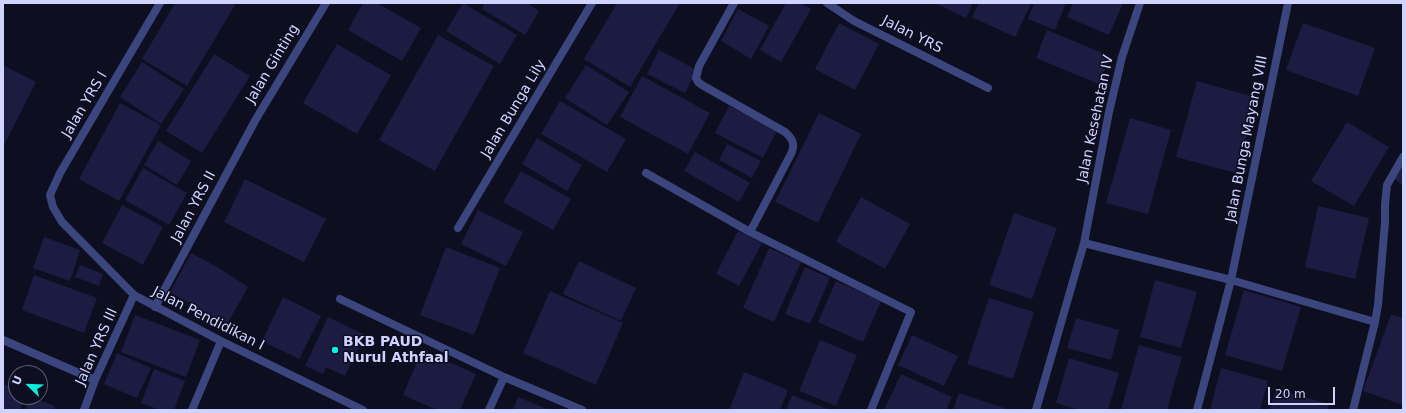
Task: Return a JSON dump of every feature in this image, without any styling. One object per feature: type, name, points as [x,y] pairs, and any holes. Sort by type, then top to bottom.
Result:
[{"type":"street","name":"Jalan YRS I","points":[[62,222],[53,207],[50,195],[51,190],[160,3]]},
{"type":"street","name":"Jalan Ginting","points":[[256,119],[326,3]]},
{"type":"street","name":"Jalan Bunga Lily","points":[[458,228],[592,3]]},
{"type":"street","points":[[734,3],[700,66],[696,78],[702,85],[785,132],[794,145],[792,152],[750,232]]},
{"type":"street","name":"Jalan YRS","points":[[827,3],[854,21],[988,88]]},
{"type":"street","name":"Jalan Kesehatan IV","points":[[1036,410],[1084,243],[1109,112],[1122,57],[1140,3]]},
{"type":"street","name":"Jalan Bunga Mayang VIII","points":[[1231,280],[1288,3]]},
{"type":"street","name":"Jalan YRS II","points":[[155,307],[256,119]]},
{"type":"street","points":[[1353,410],[1378,305],[1385,222],[1385,192],[1389,179],[1403,158]]},
{"type":"street","points":[[646,173],[750,232],[911,312],[871,410]]},
{"type":"street","name":"Jalan Pendidikan I","points":[[62,222],[134,295],[221,341],[363,410]]},
{"type":"street","points":[[1084,243],[1231,280],[1375,322]]},
{"type":"street","points":[[1197,410],[1231,280]]},
{"type":"street","name":"Jalan YRS III","points":[[84,410],[134,295]]},
{"type":"street","points":[[340,299],[504,377],[582,410]]},
{"type":"street","points":[[3,340],[96,380]]},
{"type":"street","points":[[192,410],[221,341]]},
{"type":"street","points":[[489,410],[504,377]]},
{"type":"building","points":[[175,3],[236,3],[187,86],[142,59]]},
{"type":"building","points":[[363,3],[377,3],[421,28],[402,61],[348,30]]},
{"type":"building","points":[[463,3],[517,35],[500,64],[446,31]]},
{"type":"building","points":[[485,3],[527,3],[539,11],[525,35],[482,9]]},
{"type":"building","points":[[617,3],[680,3],[630,87],[584,59]]},
{"type":"building","points":[[786,3],[801,3],[811,9],[781,62],[760,50]]},
{"type":"building","points":[[935,3],[973,3],[966,18]]},
{"type":"building","points":[[979,3],[1031,4],[1015,37],[972,17]]},
{"type":"building","points":[[1034,3],[1066,3],[1055,30],[1028,19]]},
{"type":"building","points":[[1073,3],[1123,3],[1109,35],[1067,17]]},
{"type":"building","points":[[738,9],[769,26],[751,59],[721,41]]},
{"type":"building","points":[[839,23],[879,44],[855,90],[815,69]]},
{"type":"building","points":[[1303,23],[1375,48],[1358,96],[1286,70]]},
{"type":"building","points":[[1047,30],[1110,56],[1099,84],[1036,58]]},
{"type":"building","points":[[438,35],[494,66],[435,171],[379,140]]},
{"type":"building","points":[[337,44],[391,75],[357,134],[303,103]]},
{"type":"building","points":[[659,50],[697,70],[685,93],[647,74]]},
{"type":"building","points":[[214,54],[250,76],[202,153],[166,131]]},
{"type":"building","points":[[142,62],[184,89],[161,124],[120,97]]},
{"type":"building","points":[[3,65],[36,82],[3,147]]},
{"type":"building","points":[[586,65],[629,92],[607,125],[565,98]]},
{"type":"building","points":[[642,76],[710,113],[688,154],[620,117]]},
{"type":"building","points":[[1197,81],[1257,98],[1236,173],[1176,157]]},
{"type":"building","points":[[560,101],[626,139],[607,172],[541,134]]},
{"type":"building","points":[[120,103],[161,125],[119,201],[79,179]]},
{"type":"building","points":[[729,106],[777,130],[763,158],[715,133]]},
{"type":"building","points":[[819,113],[861,134],[818,223],[775,202]]},
{"type":"building","points":[[1130,118],[1171,130],[1148,214],[1106,203]]},
{"type":"building","points":[[1347,122],[1389,147],[1354,206],[1311,181]]},
{"type":"building","points":[[537,138],[582,165],[567,191],[522,164]]},
{"type":"building","points":[[158,141],[191,161],[177,185],[144,165]]},
{"type":"building","points":[[727,144],[761,161],[752,178],[719,160]]},
{"type":"building","points":[[695,152],[750,183],[739,202],[684,171]]},
{"type":"building","points":[[1403,165],[1403,185],[1394,179]]},
{"type":"building","points":[[143,168],[187,193],[169,225],[125,200]]},
{"type":"building","points":[[521,171],[571,199],[553,230],[503,202]]},
{"type":"building","points":[[245,179],[326,219],[304,262],[224,222]]},
{"type":"building","points":[[861,197],[910,224],[885,269],[836,242]]},
{"type":"building","points":[[122,205],[163,227],[143,265],[102,243]]},
{"type":"building","points":[[1318,206],[1369,218],[1355,279],[1305,267]]},
{"type":"building","points":[[478,210],[523,232],[506,266],[461,244]]},
{"type":"building","points":[[1014,213],[1057,228],[1032,299],[989,285]]},
{"type":"building","points":[[738,231],[762,243],[739,286],[716,274]]},
{"type":"building","points":[[44,237],[80,250],[70,281],[33,268]]},
{"type":"building","points":[[446,247],[500,268],[474,335],[420,315]]},
{"type":"building","points":[[769,248],[801,262],[774,322],[743,308]]},
{"type":"building","points":[[191,253],[219,268],[248,287],[226,326],[170,292]]},
{"type":"building","points":[[579,261],[636,288],[621,321],[563,294]]},
{"type":"building","points":[[80,265],[103,274],[99,286],[75,277]]},
{"type":"building","points":[[805,267],[830,278],[810,324],[785,314]]},
{"type":"building","points":[[34,275],[97,298],[84,333],[22,310]]},
{"type":"building","points":[[1155,280],[1197,292],[1181,348],[1140,337]]},
{"type":"building","points":[[836,281],[881,301],[863,342],[818,322]]},
{"type":"building","points":[[1244,290],[1301,307],[1282,371],[1225,355]]},
{"type":"building","points":[[550,291],[623,323],[596,385],[523,353]]},
{"type":"building","points":[[283,297],[321,316],[299,359],[262,341]]},
{"type":"building","points":[[989,298],[1034,312],[1013,379],[967,364]]},
{"type":"building","points":[[1391,314],[1403,318],[1403,405],[1363,391]]},
{"type":"building","points":[[135,315],[200,340],[186,377],[121,352]]},
{"type":"building","name":"BKB PAUD Nurul Athfaal","points":[[328,317],[365,335],[345,376],[326,367],[323,374],[305,366]]},
{"type":"building","points":[[1076,318],[1119,330],[1111,360],[1067,348]]},
{"type":"building","points":[[912,335],[958,356],[944,386],[898,365]]},
{"type":"building","points":[[820,340],[857,355],[836,406],[799,391]]},
{"type":"building","points":[[1139,345],[1182,357],[1167,410],[1121,410]]},
{"type":"building","points":[[422,350],[476,374],[460,410],[437,410],[403,395]]},
{"type":"building","points":[[117,353],[151,368],[137,398],[104,384]]},
{"type":"building","points":[[1069,358],[1119,373],[1108,410],[1079,410],[1056,403]]},
{"type":"building","points":[[1221,368],[1268,381],[1260,410],[1210,410]]},
{"type":"building","points":[[154,369],[185,381],[174,410],[160,410],[141,403]]},
{"type":"building","points":[[744,372],[788,390],[780,410],[729,410]]},
{"type":"building","points":[[901,374],[952,397],[946,410],[884,410]]},
{"type":"building","points":[[3,384],[8,386],[8,405],[22,405],[20,410],[3,410]]},
{"type":"building","points":[[1276,389],[1329,404],[1327,410],[1270,410]]},
{"type":"building","points":[[959,393],[1010,410],[953,410]]},
{"type":"building","points":[[792,395],[830,410],[786,410]]},
{"type":"building","points":[[518,397],[549,410],[513,410]]},
{"type":"building","points":[[48,403],[55,406],[54,410],[25,410],[27,405],[48,405]]},
{"type":"place","name":"BKB PAUD Nurul Athfaal","points":[[335,350]]}]
